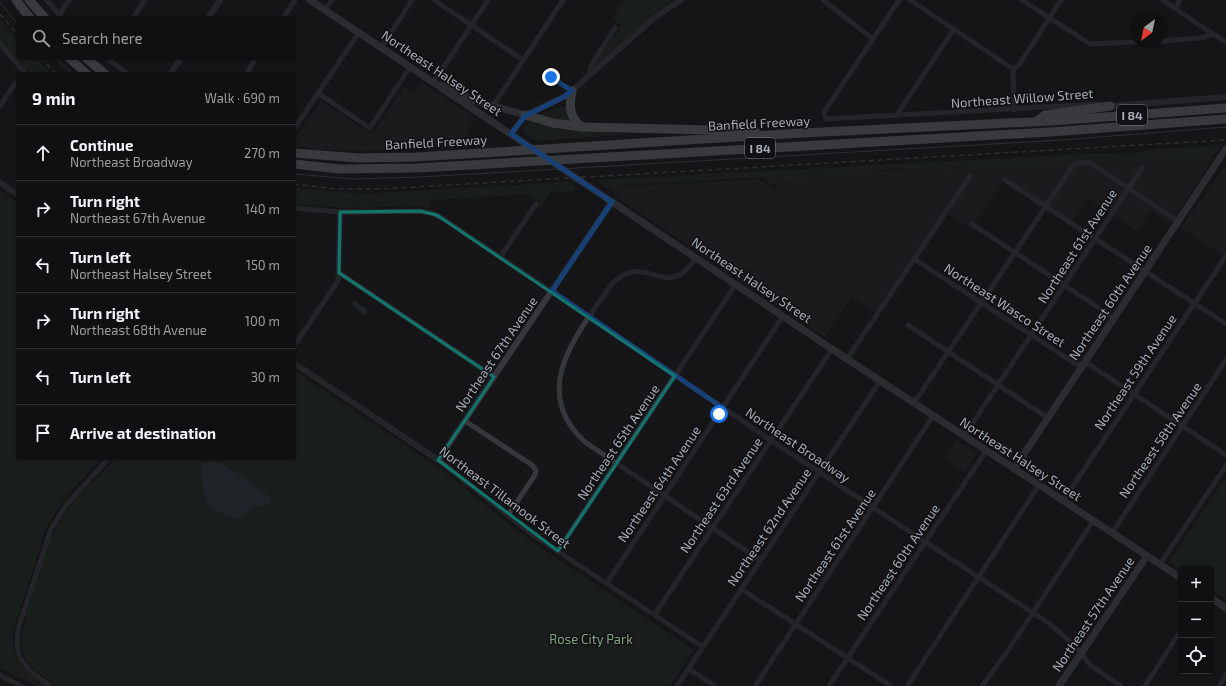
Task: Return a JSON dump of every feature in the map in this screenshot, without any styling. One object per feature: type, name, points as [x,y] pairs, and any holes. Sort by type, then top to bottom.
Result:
[{"type":"highway","points":[[16,0],[28,16]]},
{"type":"highway","points":[[29,0],[43,16]]},
{"type":"highway","points":[[71,60],[85,72]]},
{"type":"highway","points":[[88,60],[103,72]]},
{"type":"highway","points":[[572,91],[570,107],[572,117],[582,127]]},
{"type":"highway","points":[[1037,121],[1045,115],[1110,106]]},
{"type":"highway","name":"Banfield Freeway","points":[[296,153],[340,158],[397,158],[802,133],[1037,121],[1226,108]]},
{"type":"highway","points":[[525,116],[554,123],[582,127],[779,130],[802,133]]},
{"type":"highway","name":"Banfield Freeway","points":[[296,164],[339,169],[417,168],[1050,132],[1226,119]]},
{"type":"main road","name":"Northeast Halsey Street","points":[[310,0],[880,381],[1178,576]]},
{"type":"main road","points":[[433,83],[455,90],[472,100],[525,116]]},
{"type":"main road","name":"Northeast 60th Avenue","points":[[1014,469],[1226,149]]},
{"type":"main road","name":"Northeast 57th Avenue","points":[[1059,686],[1147,556]]},
{"type":"main road","points":[[1214,600],[1226,608]]},
{"type":"street","points":[[47,0],[60,16]]},
{"type":"street","points":[[61,16],[69,0]]},
{"type":"street","points":[[134,16],[145,0]]},
{"type":"street","points":[[209,16],[220,0]]},
{"type":"street","points":[[284,16],[295,0]]},
{"type":"street","points":[[325,10],[332,0]]},
{"type":"street","points":[[382,47],[412,0]]},
{"type":"street","points":[[434,0],[523,60]]},
{"type":"street","points":[[433,83],[488,0]]},
{"type":"street","points":[[493,106],[563,0]]},
{"type":"street","points":[[511,134],[525,116],[564,97],[655,17],[681,0]]},
{"type":"street","points":[[823,0],[873,38],[899,0]]},
{"type":"street","points":[[910,0],[1013,69]]},
{"type":"street","points":[[1022,0],[1090,44],[1130,42]]},
{"type":"street","points":[[1013,69],[1019,65],[1061,0]]},
{"type":"street","points":[[1163,0],[1211,34],[1225,41]]},
{"type":"street","points":[[1175,8],[1180,0]]},
{"type":"street","points":[[589,75],[592,64],[615,28]]},
{"type":"street","points":[[896,116],[954,29]]},
{"type":"street","points":[[296,126],[359,32]]},
{"type":"street","points":[[1166,41],[1200,38],[1211,34]]},
{"type":"street","name":"Northeast Willow Street","points":[[873,38],[824,112],[825,117],[830,120],[1014,110],[1065,105],[1105,104],[1110,106],[1226,98]]},
{"type":"street","points":[[0,44],[23,72]]},
{"type":"street","points":[[109,60],[125,72]]},
{"type":"street","points":[[171,72],[180,60]]},
{"type":"street","points":[[247,72],[255,60]]},
{"type":"street","points":[[318,93],[370,128],[410,66]]},
{"type":"street","points":[[1013,69],[1014,110]]},
{"type":"street","points":[[551,77],[572,91]]},
{"type":"street","points":[[0,106],[16,82]]},
{"type":"street","points":[[914,403],[1045,205],[1074,164],[1088,162],[1178,221]]},
{"type":"street","name":"Northeast 61st Avenue","points":[[964,436],[1142,168]]},
{"type":"street","points":[[847,359],[970,176]]},
{"type":"street","points":[[1005,180],[1226,324]]},
{"type":"street","points":[[0,183],[16,192]]},
{"type":"street","name":"Northeast 67th Avenue","points":[[438,460],[612,202]]},
{"type":"street","points":[[501,256],[536,204]]},
{"type":"street","name":"Northeast Broadway","points":[[296,208],[340,212],[420,211],[432,213],[450,222],[675,376],[873,508],[1033,612],[1059,630],[1081,653],[1090,665],[1121,686]]},
{"type":"street","points":[[296,343],[338,281],[340,212]]},
{"type":"street","points":[[972,224],[1114,318]]},
{"type":"street","name":"Northeast 59th Avenue","points":[[1063,501],[1226,256]]},
{"type":"street","points":[[696,257],[686,271],[676,276],[669,277],[637,271],[624,274],[611,284],[565,357],[559,380],[560,399],[565,414],[575,432],[591,447],[760,560]]},
{"type":"street","name":"Northeast Wasco Street","points":[[914,259],[1076,364],[1090,365],[1226,455]]},
{"type":"street","points":[[339,273],[494,377]]},
{"type":"street","name":"Northeast 65th Avenue","points":[[558,551],[736,284]]},
{"type":"street","name":"Northeast 64th Avenue","points":[[607,583],[783,316]]},
{"type":"street","points":[[908,325],[1048,418]]},
{"type":"street","name":"Northeast 63rd Avenue","points":[[655,614],[832,349]]},
{"type":"street","name":"Northeast 58th Avenue","points":[[1112,533],[1226,360]]},
{"type":"street","name":"Northeast Tillamook Street","points":[[296,364],[438,460],[533,535],[703,647]]},
{"type":"street","name":"Northeast 62nd Avenue","points":[[677,686],[880,381]]},
{"type":"street","name":"Northeast 61st Avenue","points":[[755,686],[934,416]]},
{"type":"street","points":[[465,421],[532,465],[536,470],[535,475],[508,515]]},
{"type":"street","name":"Northeast 60th Avenue","points":[[830,686],[986,451]]},
{"type":"street","points":[[50,686],[29,670],[20,658],[17,647],[18,629],[51,529],[67,504],[107,460]]},
{"type":"street","points":[[1160,564],[1226,466]]},
{"type":"street","points":[[907,686],[1039,485]]},
{"type":"street","points":[[982,686],[1093,521]]},
{"type":"street","points":[[741,589],[891,686]]},
{"type":"street","points":[[1144,686],[1178,635]]},
{"type":"street","points":[[688,669],[715,686]]},
{"type":"street","points":[[1219,686],[1226,675]]},
{"type":"street","points":[[1,678],[21,686]]},
{"type":"highlighted area","points":[[420,211],[437,215],[675,376],[558,551],[438,460],[494,377],[339,273],[340,212]]},
{"type":"shaded area","points":[[422,82],[475,118],[467,130],[468,147],[361,151],[313,149],[296,145],[296,138],[321,101],[372,135],[404,87],[414,93]]},
{"type":"shaded area","points":[[1207,155],[1213,158],[1171,223],[1151,210],[1137,231],[1087,198],[1071,222],[1004,179],[971,229],[946,213],[878,314],[852,297],[825,337],[615,196],[621,187],[757,179],[775,189],[781,180],[924,168]]},
{"type":"shaded area","points":[[1226,165],[1226,254],[1223,255],[1181,228]]},
{"type":"shaded area","points":[[354,300],[357,301],[359,305],[367,309],[366,315],[363,315],[352,304]]},
{"type":"shaded area","points":[[956,440],[977,453],[964,472],[944,459]]},
{"type":"shaded area","points":[[213,461],[254,484],[268,496],[271,503],[255,507],[238,519],[225,515],[212,508],[207,501],[203,488],[201,467],[207,462]]},
{"type":"green space","points":[[624,0],[672,0],[653,14],[595,67],[594,65],[621,25],[612,18]]},
{"type":"green space","points":[[0,19],[16,39],[16,59],[3,46],[0,42]]},
{"type":"green space","points":[[17,60],[37,60],[49,72],[29,72]]},
{"type":"green space","points":[[566,105],[573,123],[539,115],[554,108],[564,107]]},
{"type":"green space","points":[[528,122],[566,130],[630,134],[536,141],[523,132],[523,128]]},
{"type":"green space","points":[[1221,146],[1214,156],[1099,162],[1083,160],[1035,165],[985,166],[983,169],[967,169],[965,166],[958,166],[944,172],[943,168],[912,168],[877,171],[874,174],[780,180],[777,184],[769,183],[762,177],[621,186],[616,194],[596,180],[1102,153],[1132,154],[1151,149]]},
{"type":"green space","points":[[569,182],[575,187],[575,191],[551,192],[539,211],[537,209],[540,202],[533,200],[532,195],[528,194],[432,200],[430,208],[416,206],[346,208],[296,204],[296,188],[361,194]]},
{"type":"green space","points":[[0,190],[16,201],[16,460],[100,460],[63,500],[46,528],[13,632],[16,658],[25,670],[46,686],[36,686],[0,669]]},
{"type":"green space","name":"Rose City Park","points":[[296,371],[438,467],[529,540],[694,650],[670,686],[57,686],[32,668],[24,656],[21,640],[38,571],[51,538],[59,522],[74,501],[113,460],[296,460]]},
{"type":"green space","points":[[1226,477],[1226,600],[1214,592],[1214,566],[1178,566],[1178,569],[1169,562]]},
{"type":"tram line","points":[[0,2],[16,22]]},
{"type":"tram line","points":[[57,60],[71,72]]},
{"type":"tram line","points":[[296,174],[354,179],[420,177],[1062,140],[1226,127]]},
{"type":"railway","points":[[0,14],[16,33]]},
{"type":"railway","points":[[42,60],[55,72]]},
{"type":"railway","points":[[296,184],[337,189],[379,189],[1226,140]]},
{"type":"route","points":[[551,77],[572,91],[564,97],[521,118],[511,134],[612,202],[552,291],[723,408],[719,414]]}]
